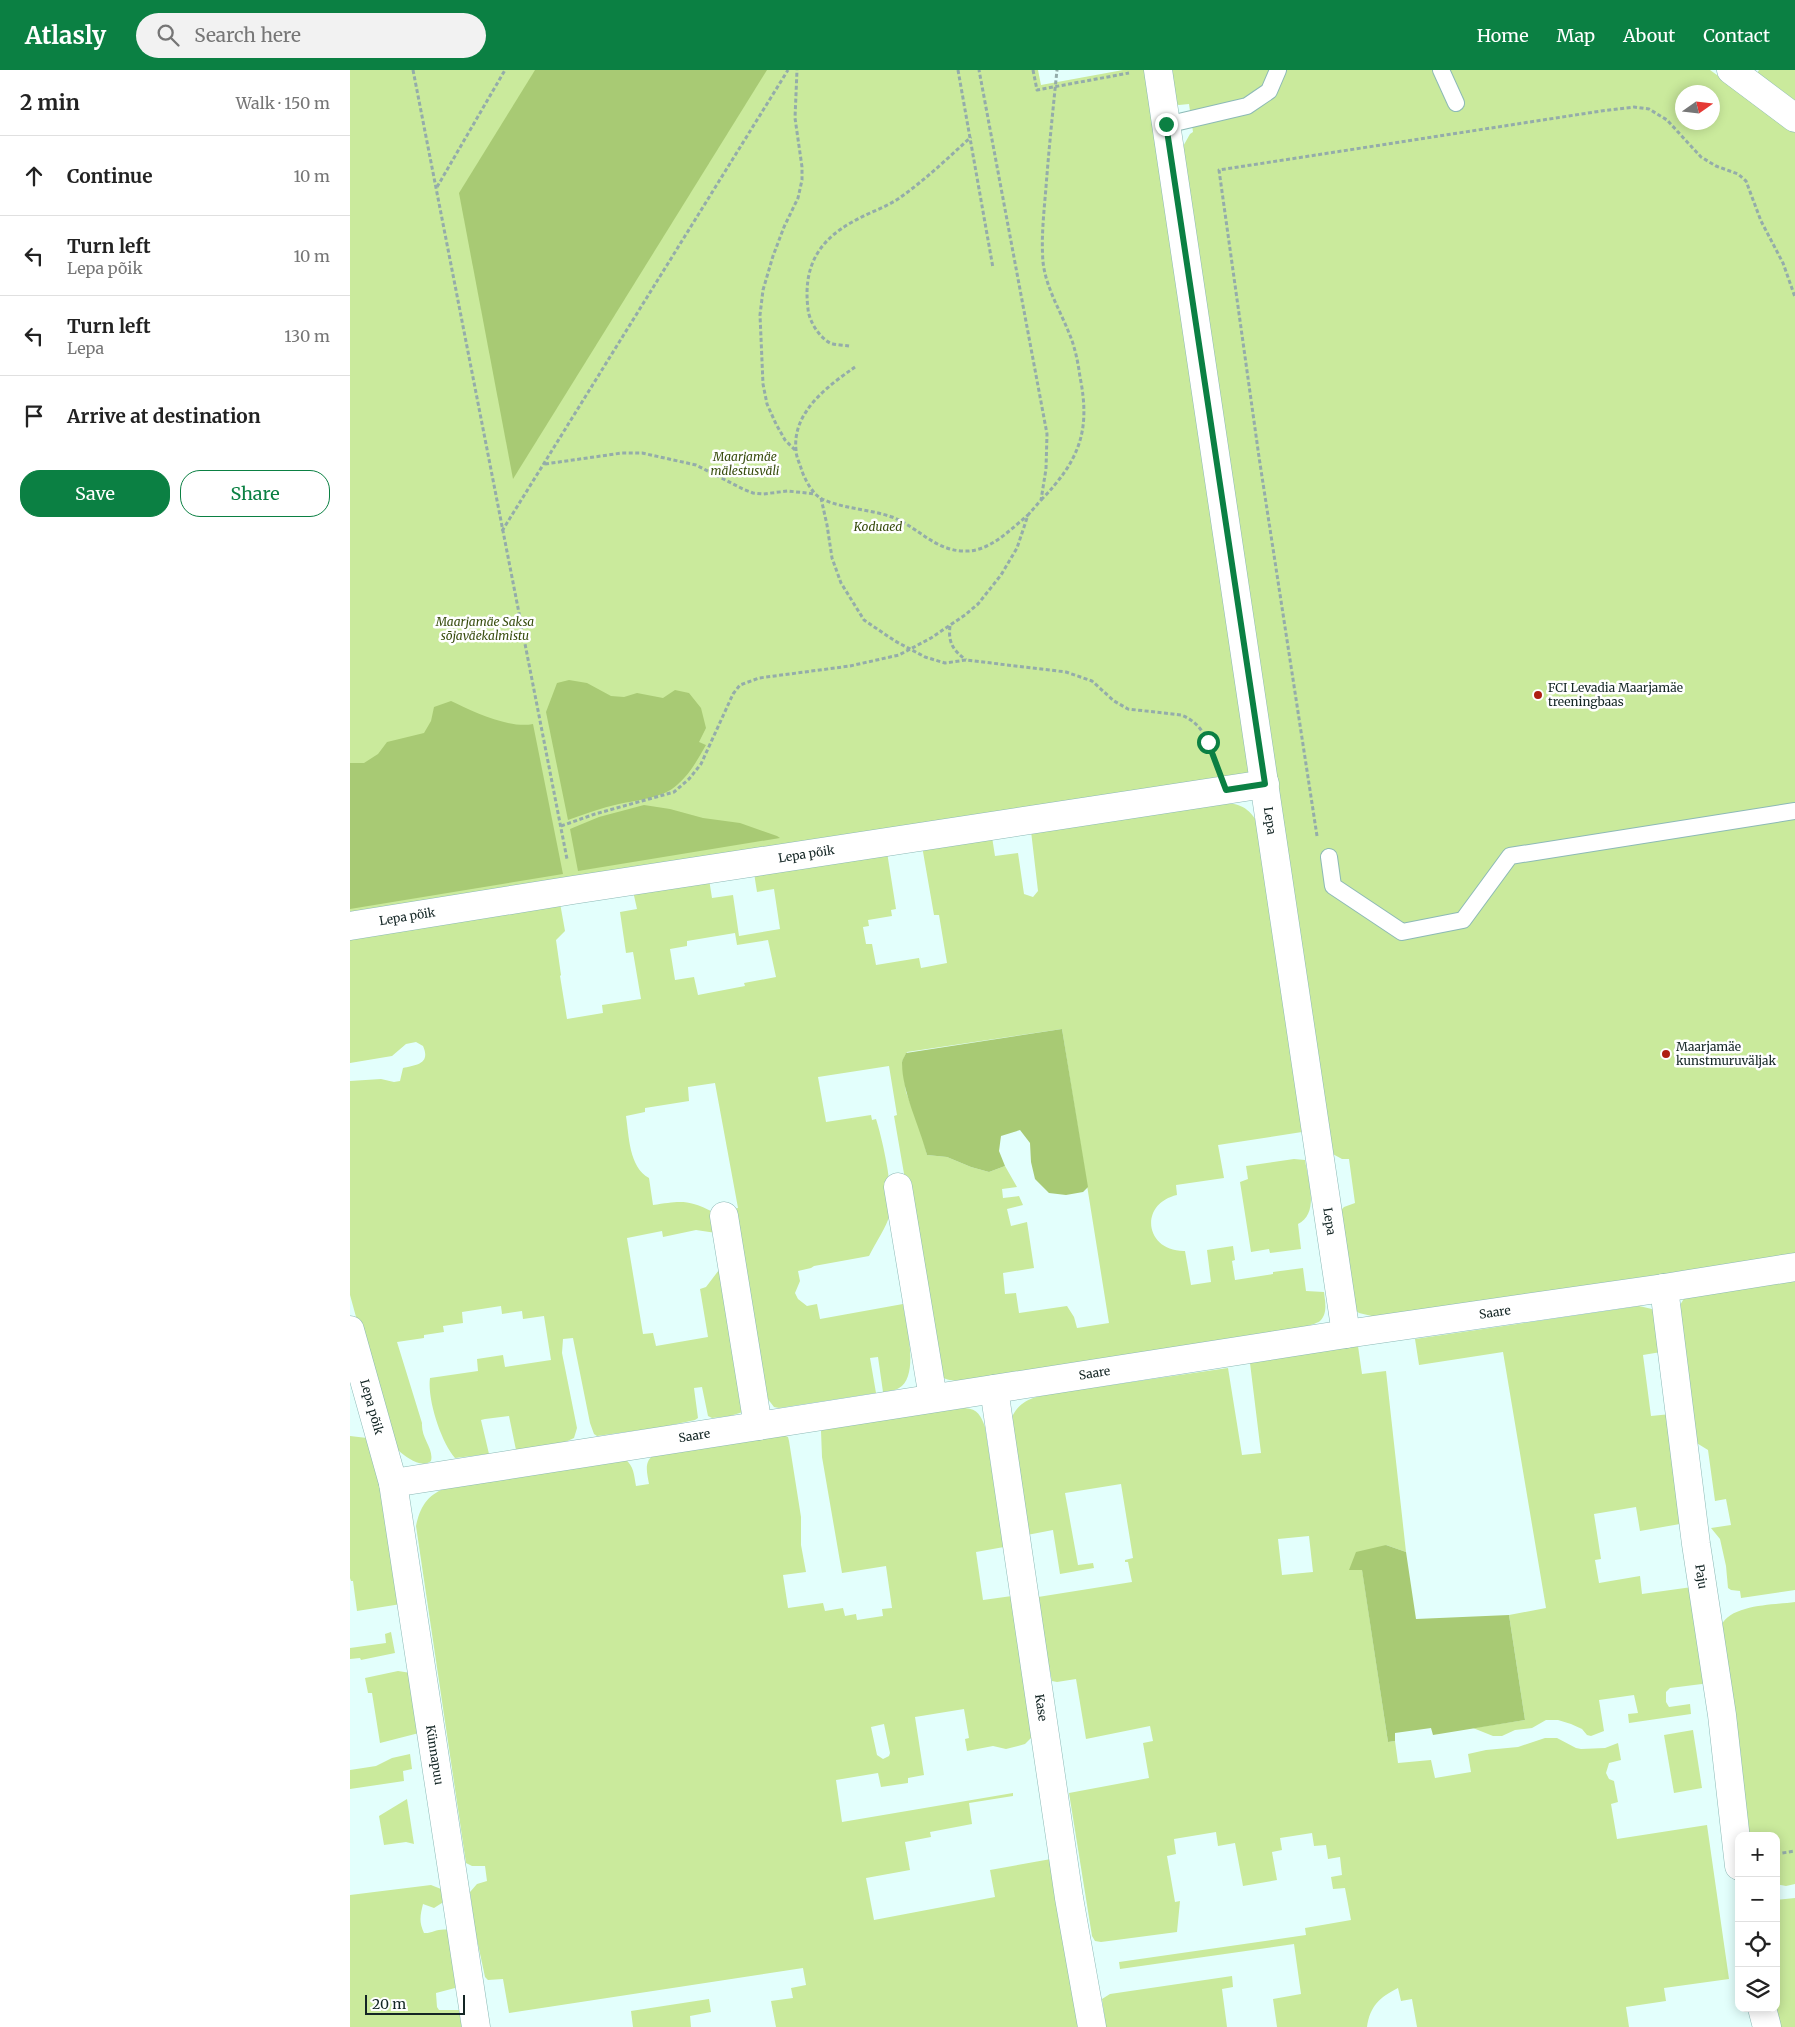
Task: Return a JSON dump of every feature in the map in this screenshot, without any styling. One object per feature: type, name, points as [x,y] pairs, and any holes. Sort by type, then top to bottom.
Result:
[{"type":"street","points":[[1731,70],[1795,118]]},
{"type":"street","name":"Lepa","points":[[1148,71],[1166,124],[1346,1334]]},
{"type":"street","name":"Lepa põik","points":[[350,926],[1265,784]]},
{"type":"street","points":[[898,1187],[933,1398]]},
{"type":"street","points":[[724,1216],[758,1426]]},
{"type":"street","name":"Saare","points":[[393,1483],[1346,1334],[1664,1288],[1795,1266]]},
{"type":"street","name":"Paju","points":[[1664,1288],[1696,1544],[1722,1715],[1735,1832]]},
{"type":"street","name":"Lepa põik","points":[[350,1330],[393,1483]]},
{"type":"street","name":"Kase","points":[[994,1389],[1069,1898],[1092,2027]]},
{"type":"street","name":"Künnapuu","points":[[393,1483],[476,2027]]},
{"type":"street","points":[[1763,2012],[1767,2027]]},
{"type":"lane","points":[[1166,124],[1247,106],[1269,91],[1278,70]]},
{"type":"lane","points":[[1441,70],[1456,103]]},
{"type":"lane","points":[[1329,857],[1333,886],[1402,932],[1463,920],[1510,856],[1795,811]]},
{"type":"path","points":[[413,70],[573,890]]},
{"type":"path","points":[[437,187],[505,70]]},
{"type":"path","points":[[502,531],[788,70]]},
{"type":"path","points":[[796,450],[785,440],[767,404],[762,376],[760,315],[763,290],[773,256],[798,198],[802,180],[795,118],[797,70]]},
{"type":"path","points":[[958,70],[993,268]]},
{"type":"path","points":[[979,70],[1047,434],[1046,469],[1041,500]]},
{"type":"path","points":[[1033,70],[1037,90],[1148,71]]},
{"type":"path","points":[[855,367],[828,386],[807,411],[797,431],[796,450],[802,473],[816,494],[821,498],[843,506],[893,518],[943,548],[965,552],[987,546],[1006,534],[1028,515],[1061,479],[1076,453],[1083,429],[1085,413],[1083,389],[1074,347],[1052,294],[1044,264],[1043,227],[1057,70]]},
{"type":"path","points":[[1329,857],[1318,848],[1259,457],[1219,170],[1601,111],[1634,107],[1649,109],[1667,120],[1701,157],[1716,166],[1738,174],[1746,181],[1761,221],[1783,263],[1795,297]]},
{"type":"path","points":[[849,346],[830,343],[817,331],[808,314],[806,294],[808,275],[816,254],[832,234],[896,200],[971,137]]},
{"type":"path","points":[[544,464],[642,453],[696,465],[753,493],[762,494],[788,491],[816,494]]},
{"type":"path","points":[[821,498],[835,569],[864,620],[910,650],[925,657],[946,662],[966,660],[1066,672],[1092,681],[1114,701],[1128,709],[1180,715],[1188,718],[1199,726],[1204,733],[1226,790]]},
{"type":"path","points":[[560,826],[595,814],[665,796],[682,786],[701,764],[733,694],[740,685],[759,678],[884,660],[910,650],[951,626],[978,604],[1001,574],[1017,548],[1028,515]]},
{"type":"path","points":[[951,626],[949,637],[951,647],[966,660]]},
{"type":"path","points":[[1780,1853],[1795,1851]]},
{"type":"green space","name":"Maarjamäe mälestusväli","points":[[350,70],[1038,70],[1041,85],[1123,70],[1157,70],[1265,784],[350,926]]},
{"type":"green space","points":[[535,70],[767,70],[513,479],[459,193]]},
{"type":"green space","name":"FCI Levadia Maarjamäe treeningbaas","points":[[1169,70],[1710,70],[1795,131],[1795,1256],[1376,1317],[1359,1313],[1354,1309],[1338,1213],[1344,1207],[1355,1203],[1349,1159],[1342,1159],[1329,1152],[1254,621],[1181,150],[1193,132],[1189,104],[1175,104]]},
{"type":"green space","points":[[1759,70],[1795,70],[1795,102],[1756,75]]},
{"type":"green space","points":[[569,680],[587,683],[611,696],[624,697],[637,693],[663,698],[675,690],[689,693],[701,708],[706,728],[699,742],[706,745],[682,781],[665,793],[606,807],[568,820],[546,712],[557,683]]},
{"type":"green space","points":[[451,701],[502,722],[523,725],[533,724],[563,874],[350,909],[350,763],[364,763],[378,754],[387,742],[424,733],[431,721],[434,707]]},
{"type":"green space","points":[[1216,803],[1230,803],[1245,808],[1258,823],[1302,1132],[1218,1145],[1224,1178],[1176,1185],[1177,1195],[1165,1200],[1156,1208],[1152,1217],[1151,1227],[1161,1244],[1172,1249],[1185,1251],[1191,1285],[1211,1282],[1207,1250],[1233,1246],[1235,1260],[1232,1261],[1235,1280],[1303,1268],[1306,1291],[1324,1292],[1325,1311],[1320,1321],[1308,1326],[1288,1330],[967,1380],[948,1380],[939,1375],[894,1116],[897,1115],[889,1066],[818,1077],[826,1122],[871,1115],[872,1120],[876,1119],[885,1153],[891,1205],[890,1214],[884,1229],[869,1256],[814,1266],[798,1271],[800,1281],[795,1293],[798,1299],[807,1306],[817,1304],[820,1319],[903,1304],[909,1336],[909,1373],[905,1382],[899,1388],[883,1392],[878,1357],[870,1358],[876,1393],[779,1408],[774,1407],[764,1394],[734,1209],[738,1208],[715,1083],[688,1087],[689,1101],[645,1108],[645,1112],[626,1116],[631,1150],[637,1166],[649,1178],[653,1205],[684,1202],[713,1212],[716,1233],[696,1230],[663,1237],[662,1231],[627,1238],[643,1334],[653,1333],[656,1346],[708,1337],[700,1289],[706,1287],[722,1266],[746,1411],[730,1416],[712,1418],[708,1416],[702,1387],[694,1388],[698,1418],[695,1420],[662,1427],[597,1436],[594,1434],[590,1423],[573,1338],[563,1339],[562,1353],[577,1428],[574,1438],[563,1443],[516,1450],[509,1416],[485,1419],[481,1420],[489,1454],[455,1458],[445,1442],[436,1420],[431,1397],[430,1378],[478,1371],[477,1359],[503,1355],[505,1367],[551,1360],[544,1316],[523,1319],[522,1311],[502,1314],[501,1306],[462,1312],[463,1323],[443,1326],[444,1332],[424,1335],[424,1338],[397,1342],[422,1423],[423,1434],[431,1452],[431,1461],[423,1464],[418,1463],[409,1459],[398,1450],[364,1346],[350,1295],[350,1081],[381,1079],[394,1082],[400,1081],[403,1068],[421,1063],[424,1060],[425,1052],[423,1046],[416,1042],[406,1044],[392,1056],[350,1063],[350,935],[560,903],[565,931],[556,940],[567,1019],[603,1013],[602,1005],[641,999],[633,952],[626,953],[620,912],[637,909],[633,891],[709,879],[712,898],[733,895],[739,936],[780,929],[774,889],[757,892],[754,873],[887,852],[896,909],[891,910],[892,916],[868,920],[869,926],[863,927],[866,944],[872,944],[876,965],[919,958],[921,968],[947,963],[939,915],[934,915],[922,846],[992,837],[995,856],[1018,853],[1024,894],[1033,897],[1038,891],[1031,831]],"holes":[[[735,933],[737,945],[768,940],[776,977],[744,983],[745,986],[698,995],[694,977],[675,980],[670,949],[687,946],[687,941]],[[1062,1029],[1109,1323],[1077,1328],[1074,1317],[1067,1306],[1019,1313],[1016,1293],[1005,1294],[1003,1273],[1034,1268],[1027,1222],[1011,1226],[1007,1209],[1023,1205],[1019,1196],[1003,1198],[1002,1189],[1017,1187],[1005,1166],[989,1172],[947,1157],[927,1155],[921,1131],[906,1092],[902,1062],[907,1052]]]},
{"type":"green space","points":[[644,805],[670,809],[703,818],[740,823],[780,838],[578,871],[570,829],[599,817]]},
{"type":"green space","points":[[1062,1029],[1088,1187],[1083,1192],[1066,1195],[1049,1193],[1035,1179],[1031,1162],[1030,1143],[1020,1130],[1001,1136],[999,1151],[1005,1166],[989,1172],[947,1157],[927,1155],[905,1086],[902,1061],[906,1053]]},
{"type":"green space","points":[[1294,1159],[1305,1160],[1311,1195],[1309,1212],[1305,1219],[1298,1224],[1301,1249],[1270,1253],[1269,1249],[1251,1252],[1240,1182],[1248,1179],[1246,1166]]},
{"type":"green space","points":[[1795,1277],[1795,1590],[1741,1598],[1740,1591],[1728,1588],[1726,1566],[1720,1539],[1711,1528],[1731,1525],[1726,1499],[1715,1501],[1708,1450],[1695,1442],[1680,1305],[1685,1297]]},
{"type":"green space","points":[[1639,1306],[1652,1309],[1655,1314],[1661,1352],[1643,1355],[1651,1416],[1671,1414],[1680,1524],[1640,1531],[1636,1507],[1594,1514],[1601,1559],[1595,1560],[1599,1583],[1640,1576],[1642,1594],[1692,1587],[1708,1681],[1702,1684],[1670,1688],[1666,1692],[1666,1702],[1669,1707],[1690,1704],[1691,1714],[1629,1723],[1628,1714],[1638,1713],[1634,1695],[1599,1700],[1604,1731],[1591,1736],[1571,1724],[1558,1720],[1546,1720],[1532,1728],[1515,1730],[1502,1736],[1493,1736],[1473,1728],[1525,1720],[1509,1615],[1546,1608],[1503,1352],[1419,1365],[1415,1339]]},
{"type":"green space","points":[[1358,1346],[1362,1374],[1386,1371],[1406,1552],[1386,1545],[1350,1570],[1362,1569],[1388,1742],[1395,1741],[1398,1763],[1431,1760],[1435,1778],[1471,1772],[1468,1754],[1518,1747],[1545,1738],[1557,1738],[1581,1749],[1605,1748],[1618,1743],[1621,1760],[1609,1763],[1606,1773],[1609,1779],[1614,1781],[1618,1802],[1611,1804],[1617,1839],[1707,1825],[1729,1979],[1664,1988],[1666,2001],[1626,2007],[1629,2027],[1417,2027],[1412,1999],[1401,2001],[1398,1988],[1381,1999],[1373,2008],[1367,2027],[1277,2027],[1273,1999],[1301,1994],[1294,1944],[1120,1969],[1119,1962],[1306,1935],[1305,1928],[1351,1920],[1345,1888],[1333,1889],[1331,1877],[1342,1875],[1340,1857],[1328,1859],[1326,1845],[1314,1846],[1312,1833],[1280,1838],[1282,1850],[1272,1852],[1277,1880],[1243,1886],[1235,1843],[1218,1846],[1216,1832],[1174,1839],[1176,1854],[1167,1856],[1175,1902],[1180,1901],[1177,1932],[1101,1942],[1095,1941],[1092,1936],[1069,1793],[1149,1778],[1143,1743],[1153,1741],[1150,1726],[1086,1739],[1076,1679],[1052,1681],[1042,1632],[1038,1597],[1132,1582],[1128,1562],[1125,1562],[1125,1560],[1133,1558],[1121,1484],[1065,1493],[1078,1565],[1093,1563],[1094,1568],[1060,1574],[1053,1530],[1027,1535],[1011,1419],[1024,1403],[1042,1396],[1228,1368],[1242,1455],[1261,1453],[1250,1363]],"holes":[[[1309,1536],[1313,1572],[1282,1575],[1278,1539]]]},
{"type":"green space","points":[[965,1408],[976,1412],[982,1420],[985,1427],[1004,1547],[976,1552],[983,1600],[1012,1596],[1033,1736],[1025,1744],[1006,1749],[993,1746],[967,1751],[965,1739],[969,1738],[964,1709],[915,1717],[924,1775],[908,1778],[908,1783],[881,1787],[878,1773],[836,1780],[842,1822],[1013,1793],[1013,1796],[969,1803],[972,1824],[930,1832],[931,1837],[905,1842],[910,1870],[866,1878],[874,1920],[995,1897],[990,1870],[1051,1859],[1080,2027],[776,2027],[771,2001],[793,1998],[791,1988],[806,1985],[803,1968],[509,2013],[503,1979],[488,1980],[485,1977],[475,1930],[470,1892],[477,1884],[487,1881],[485,1866],[472,1866],[466,1863],[416,1526],[425,1502],[434,1494],[446,1488],[625,1459],[632,1468],[636,1486],[649,1484],[648,1463],[656,1454],[783,1435],[788,1437],[789,1441],[801,1517],[801,1545],[806,1572],[783,1575],[788,1608],[823,1603],[825,1611],[843,1608],[845,1616],[856,1614],[857,1620],[883,1616],[882,1609],[892,1608],[886,1566],[842,1573],[822,1457],[821,1431],[823,1429],[890,1417]],"holes":[[[884,1724],[889,1756],[883,1759],[877,1755],[871,1727]]]},
{"type":"green space","points":[[350,1436],[367,1438],[373,1450],[401,1604],[357,1611],[353,1581],[350,1578]]},
{"type":"green space","points":[[1386,1545],[1406,1552],[1416,1619],[1509,1615],[1525,1720],[1433,1735],[1431,1728],[1395,1733],[1395,1741],[1388,1742],[1362,1570],[1349,1570],[1356,1552]]},
{"type":"green space","points":[[1795,1602],[1795,1884],[1786,1886],[1780,1885],[1780,1832],[1744,1832],[1741,1756],[1721,1626],[1734,1613],[1765,1605]]},
{"type":"green space","points":[[391,1632],[395,1653],[361,1660],[360,1658],[350,1659],[350,1648],[386,1643],[385,1634]]},
{"type":"green space","points":[[398,1671],[411,1673],[419,1733],[380,1743],[372,1693],[368,1693],[365,1678]]},
{"type":"green space","points":[[1693,1730],[1702,1788],[1674,1793],[1664,1735]]},
{"type":"green space","points":[[410,1754],[412,1769],[403,1771],[404,1781],[350,1789],[350,1770],[376,1766],[392,1758]]},
{"type":"green space","points":[[407,1799],[414,1844],[406,1842],[384,1845],[379,1816]]},
{"type":"green space","points":[[431,1885],[441,1889],[445,1901],[434,1908],[423,1904],[421,1926],[424,1933],[448,1930],[456,1985],[455,1988],[436,1993],[437,2007],[439,2010],[459,2010],[463,2027],[350,2027],[350,1895]]},
{"type":"green space","points":[[1795,1898],[1795,2027],[1778,2027],[1776,2012],[1780,2012],[1780,1900]]},
{"type":"green space","points":[[1232,1976],[1233,1987],[1222,1989],[1227,2027],[1106,2027],[1102,1999],[1110,1994]]},
{"type":"green space","points":[[709,1999],[711,2012],[690,2016],[691,2027],[633,2027],[631,2011]]},
{"type":"place","name":"FCI Levadia Maarjamäe treeningbaas","points":[[1538,695]]},
{"type":"place","name":"Maarjamäe kunstmuruväljak","points":[[1666,1054]]},
{"type":"route","points":[[1166,124],[1265,784],[1226,790],[1208,742]]},
{"type":"park label","name":"Koduaed","points":[[878,527]]},
{"type":"park label","name":"Maarjamäe Saksa sõjaväekalmistu","points":[[485,629]]}]
